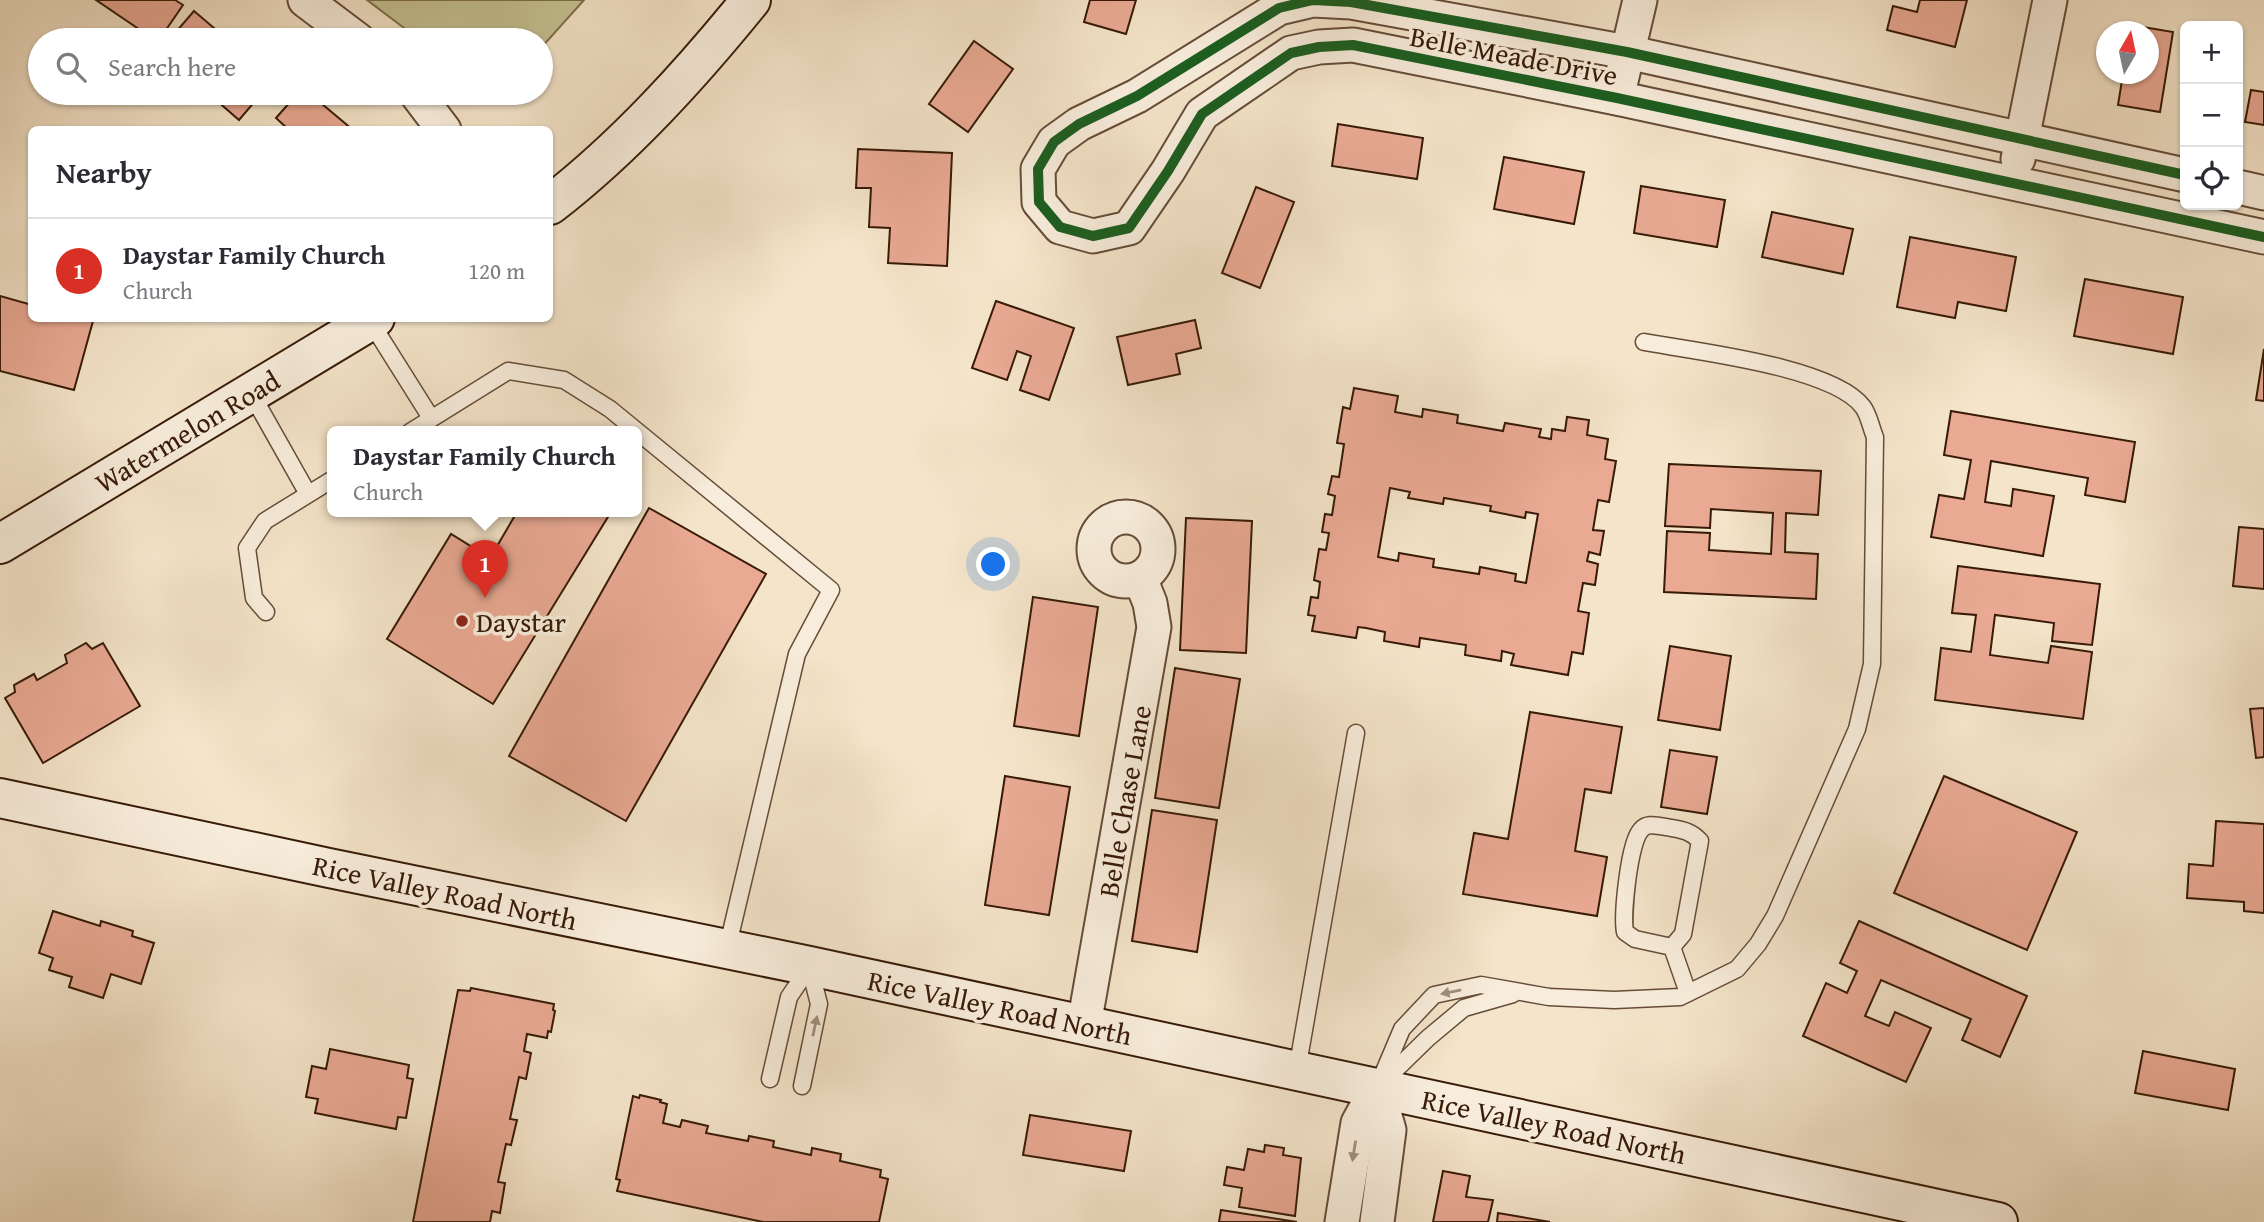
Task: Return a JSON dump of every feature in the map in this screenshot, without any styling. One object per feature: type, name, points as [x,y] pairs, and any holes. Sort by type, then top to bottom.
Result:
[{"type":"street","points":[[305,0],[342,28]]},
{"type":"street","points":[[553,203],[582,180],[681,82],[751,0]]},
{"type":"street","points":[[1617,98],[1640,0]]},
{"type":"street","points":[[2015,183],[2021,138],[2050,0]]},
{"type":"street","name":"Belle Meade Drive","points":[[2180,174],[1627,52],[1351,2],[1313,1],[1278,4],[1137,96],[1079,124],[1054,142],[1038,169],[1040,202],[1060,228],[1093,236],[1129,228],[1168,171],[1202,114],[1291,53],[1319,47],[1353,45],[1617,98],[2264,237]]},
{"type":"street","points":[[1278,4],[1291,53]]},
{"type":"street","points":[[425,105],[441,126]]},
{"type":"street","points":[[2243,188],[2264,193]]},
{"type":"street","name":"Watermelon Road","points":[[0,544],[369,322]]},
{"type":"street","name":"Belle Chase Lane","points":[[1084,1025],[1154,627],[1150,603],[1140,578]]},
{"type":"street","name":"Rice Valley Road North","points":[[0,798],[810,966],[1998,1222]]},
{"type":"street","points":[[1342,1222],[1358,1123],[1377,1088]]},
{"type":"street","points":[[1377,1088],[1389,1130],[1377,1222]]},
{"type":"lane","points":[[373,322],[431,418]]},
{"type":"lane","points":[[1377,1088],[1402,1029],[1434,995],[1481,985],[1518,993],[1615,1000],[1680,997],[1737,969],[1758,944],[1774,916],[1857,729],[1872,664],[1875,437],[1863,407],[1837,385],[1806,374],[1644,342]]},
{"type":"lane","points":[[419,426],[508,371],[564,380],[610,409],[631,426]]},
{"type":"lane","points":[[251,393],[309,494]]},
{"type":"lane","points":[[642,435],[831,590],[797,654],[727,950]]},
{"type":"lane","points":[[266,612],[254,598],[247,548],[265,521],[327,483]]},
{"type":"lane","points":[[1297,1070],[1356,733]]},
{"type":"lane","points":[[1650,824],[1692,831],[1700,841],[1683,934],[1672,947],[1635,939],[1625,932],[1623,918],[1634,842],[1641,829],[1650,824]]},
{"type":"lane","points":[[1672,947],[1688,993]]},
{"type":"lane","points":[[770,1079],[789,997],[810,966]]},
{"type":"lane","points":[[802,1086],[820,1004],[810,966]]},
{"type":"lane","points":[[1377,1088],[1464,1008],[1518,993]]},
{"type":"shaded area","points":[[367,0],[584,0],[553,35],[553,28],[404,28]]},
{"type":"building","points":[[96,0],[175,0],[183,5],[167,28],[137,28]]},
{"type":"building","points":[[1090,0],[1136,0],[1126,34],[1084,22]]},
{"type":"building","points":[[1920,0],[1967,0],[1955,47],[1887,30],[1893,6],[1917,12]]},
{"type":"building","points":[[194,11],[214,28],[179,28]]},
{"type":"building","points":[[2159,30],[2173,32],[2160,112],[2118,105],[2121,84],[2159,84]]},
{"type":"building","points":[[974,41],[1013,69],[968,132],[929,104]]},
{"type":"building","points":[[2251,90],[2264,92],[2264,125],[2245,122]]},
{"type":"building","points":[[222,105],[252,105],[239,120]]},
{"type":"building","points":[[287,105],[323,105],[348,126],[285,126],[276,118]]},
{"type":"building","points":[[1338,124],[1423,138],[1417,179],[1332,166]]},
{"type":"building","points":[[858,149],[952,153],[947,266],[888,263],[890,228],[869,227],[871,188],[856,188]]},
{"type":"building","points":[[1504,157],[1584,172],[1574,224],[1494,209]]},
{"type":"building","points":[[1641,186],[1725,200],[1717,247],[1634,233]]},
{"type":"building","points":[[1256,187],[1294,202],[1260,288],[1222,273]]},
{"type":"building","points":[[1772,212],[1853,229],[1843,274],[1762,257]]},
{"type":"building","points":[[1910,237],[2016,257],[2006,311],[1958,302],[1955,318],[1897,307]]},
{"type":"building","points":[[2085,279],[2183,297],[2173,354],[2074,336]]},
{"type":"building","points":[[0,296],[28,304],[28,322],[93,322],[74,390],[0,371]]},
{"type":"building","points":[[996,301],[1074,328],[1049,400],[1020,390],[1031,356],[1017,351],[1007,380],[972,368]]},
{"type":"building","points":[[1195,320],[1201,348],[1176,354],[1180,374],[1128,385],[1117,337]]},
{"type":"building","points":[[2264,349],[2264,401],[2256,400]]},
{"type":"building","points":[[1354,388],[1398,396],[1395,412],[1422,417],[1423,409],[1458,415],[1457,423],[1503,431],[1505,423],[1541,429],[1539,437],[1551,439],[1552,429],[1565,431],[1567,417],[1589,420],[1587,435],[1608,439],[1605,459],[1616,461],[1609,502],[1598,500],[1593,530],[1604,531],[1600,555],[1589,552],[1587,561],[1598,564],[1595,585],[1583,583],[1578,611],[1589,613],[1583,654],[1572,652],[1568,675],[1511,665],[1514,654],[1502,651],[1501,661],[1465,655],[1466,645],[1420,638],[1419,647],[1384,641],[1385,632],[1366,628],[1358,627],[1356,638],[1312,631],[1315,616],[1308,615],[1311,597],[1318,598],[1320,582],[1314,580],[1319,549],[1326,550],[1329,533],[1322,532],[1325,514],[1332,515],[1335,496],[1328,494],[1332,476],[1339,477],[1344,444],[1337,443],[1343,407],[1350,409]],"holes":[[[1390,488],[1410,492],[1408,498],[1443,504],[1444,498],[1491,506],[1490,511],[1525,518],[1526,512],[1538,514],[1526,583],[1515,581],[1516,574],[1480,567],[1479,574],[1433,567],[1434,559],[1399,553],[1398,561],[1378,557]]]},
{"type":"building","points":[[1951,411],[2135,442],[2125,502],[2085,495],[2088,478],[1991,461],[1985,502],[2011,506],[2013,489],[2054,496],[2043,556],[1931,537],[1939,495],[1964,499],[1971,460],[1944,455]]},
{"type":"building","points":[[1669,464],[1821,471],[1818,515],[1786,513],[1785,552],[1818,554],[1816,599],[1664,592],[1667,531],[1710,533],[1709,550],[1771,554],[1773,513],[1711,509],[1710,528],[1665,526]]},
{"type":"building","points":[[649,508],[766,574],[626,821],[509,756]]},
{"type":"building","points":[[514,517],[608,517],[493,704],[387,639],[451,534],[490,558]]},
{"type":"building","points":[[1186,518],[1252,521],[1246,653],[1180,650]]},
{"type":"building","points":[[2239,527],[2264,529],[2264,589],[2233,586]]},
{"type":"building","points":[[1958,566],[2100,584],[2092,645],[2052,641],[2054,623],[1995,615],[1990,655],[2048,663],[2051,646],[2092,652],[2083,719],[1935,700],[1941,648],[1971,652],[1976,615],[1952,613]]},
{"type":"building","points":[[1033,597],[1098,607],[1079,736],[1014,726]]},
{"type":"building","points":[[86,643],[92,649],[103,643],[140,706],[43,763],[5,698],[15,692],[14,685],[34,674],[37,680],[67,663],[65,655]]},
{"type":"building","points":[[1670,646],[1731,656],[1720,730],[1658,720]]},
{"type":"building","points":[[1175,668],[1240,679],[1219,808],[1155,798]]},
{"type":"building","points":[[2264,708],[2264,757],[2256,758],[2250,709]]},
{"type":"building","points":[[1530,712],[1622,727],[1611,793],[1585,789],[1575,851],[1607,857],[1597,916],[1463,894],[1474,833],[1508,839]]},
{"type":"building","points":[[1670,750],[1717,757],[1707,814],[1661,807]]},
{"type":"building","points":[[1005,776],[1070,787],[1049,915],[985,905]]},
{"type":"building","points":[[1944,776],[2077,832],[2027,950],[1894,893]]},
{"type":"building","points":[[1152,810],[1217,820],[1197,952],[1132,941]]},
{"type":"building","points":[[2216,821],[2264,824],[2264,913],[2244,911],[2244,902],[2187,898],[2189,864],[2213,866]]},
{"type":"building","points":[[53,911],[100,926],[101,921],[133,931],[132,936],[154,943],[141,984],[111,974],[103,998],[69,987],[72,977],[49,970],[53,958],[39,953]]},
{"type":"building","points":[[1859,921],[2027,996],[2000,1057],[1962,1040],[1971,1019],[1881,980],[1865,1016],[1889,1026],[1895,1012],[1931,1028],[1906,1082],[1803,1036],[1826,983],[1847,993],[1857,971],[1840,963]]},
{"type":"building","points":[[471,988],[554,1004],[551,1032],[548,1031],[547,1038],[527,1034],[524,1051],[531,1053],[526,1079],[519,1077],[510,1119],[517,1120],[511,1145],[506,1144],[498,1182],[505,1183],[500,1213],[492,1211],[490,1222],[413,1222],[458,990],[470,991]]},
{"type":"building","points":[[330,1049],[409,1065],[407,1078],[413,1079],[406,1118],[398,1117],[396,1129],[315,1113],[318,1099],[306,1097],[312,1066],[326,1069]]},
{"type":"building","points":[[2143,1051],[2235,1069],[2228,1110],[2135,1093]]},
{"type":"building","points":[[640,1095],[667,1104],[663,1123],[680,1127],[682,1120],[708,1126],[706,1133],[748,1141],[749,1136],[774,1141],[773,1147],[811,1155],[812,1148],[841,1154],[840,1161],[881,1170],[880,1177],[888,1179],[879,1222],[763,1222],[617,1191],[620,1180],[616,1179],[633,1096],[639,1098]]},
{"type":"building","points":[[1030,1115],[1131,1131],[1124,1171],[1023,1155]]},
{"type":"building","points":[[1265,1145],[1284,1148],[1283,1155],[1301,1158],[1295,1216],[1239,1207],[1242,1188],[1224,1185],[1227,1167],[1244,1170],[1248,1149],[1264,1152]]},
{"type":"building","points":[[1443,1171],[1470,1176],[1466,1197],[1493,1200],[1488,1222],[1433,1222]]},
{"type":"building","points":[[1221,1210],[1297,1222],[1219,1222]]},
{"type":"building","points":[[1498,1213],[1550,1222],[1497,1222]]},
{"type":"cycle path","points":[[2180,174],[1627,52],[1351,2],[1313,0],[1279,8],[1137,96],[1079,124],[1054,142],[1038,169],[1039,202],[1060,227],[1093,236],[1129,228],[1168,171],[1202,114],[1291,53],[1319,47],[1353,45],[1617,98],[2264,237]]},
{"type":"place","name":"Daystar Family Church","points":[[485,598]]},
{"type":"place","name":"Daystar","points":[[462,621]]}]
